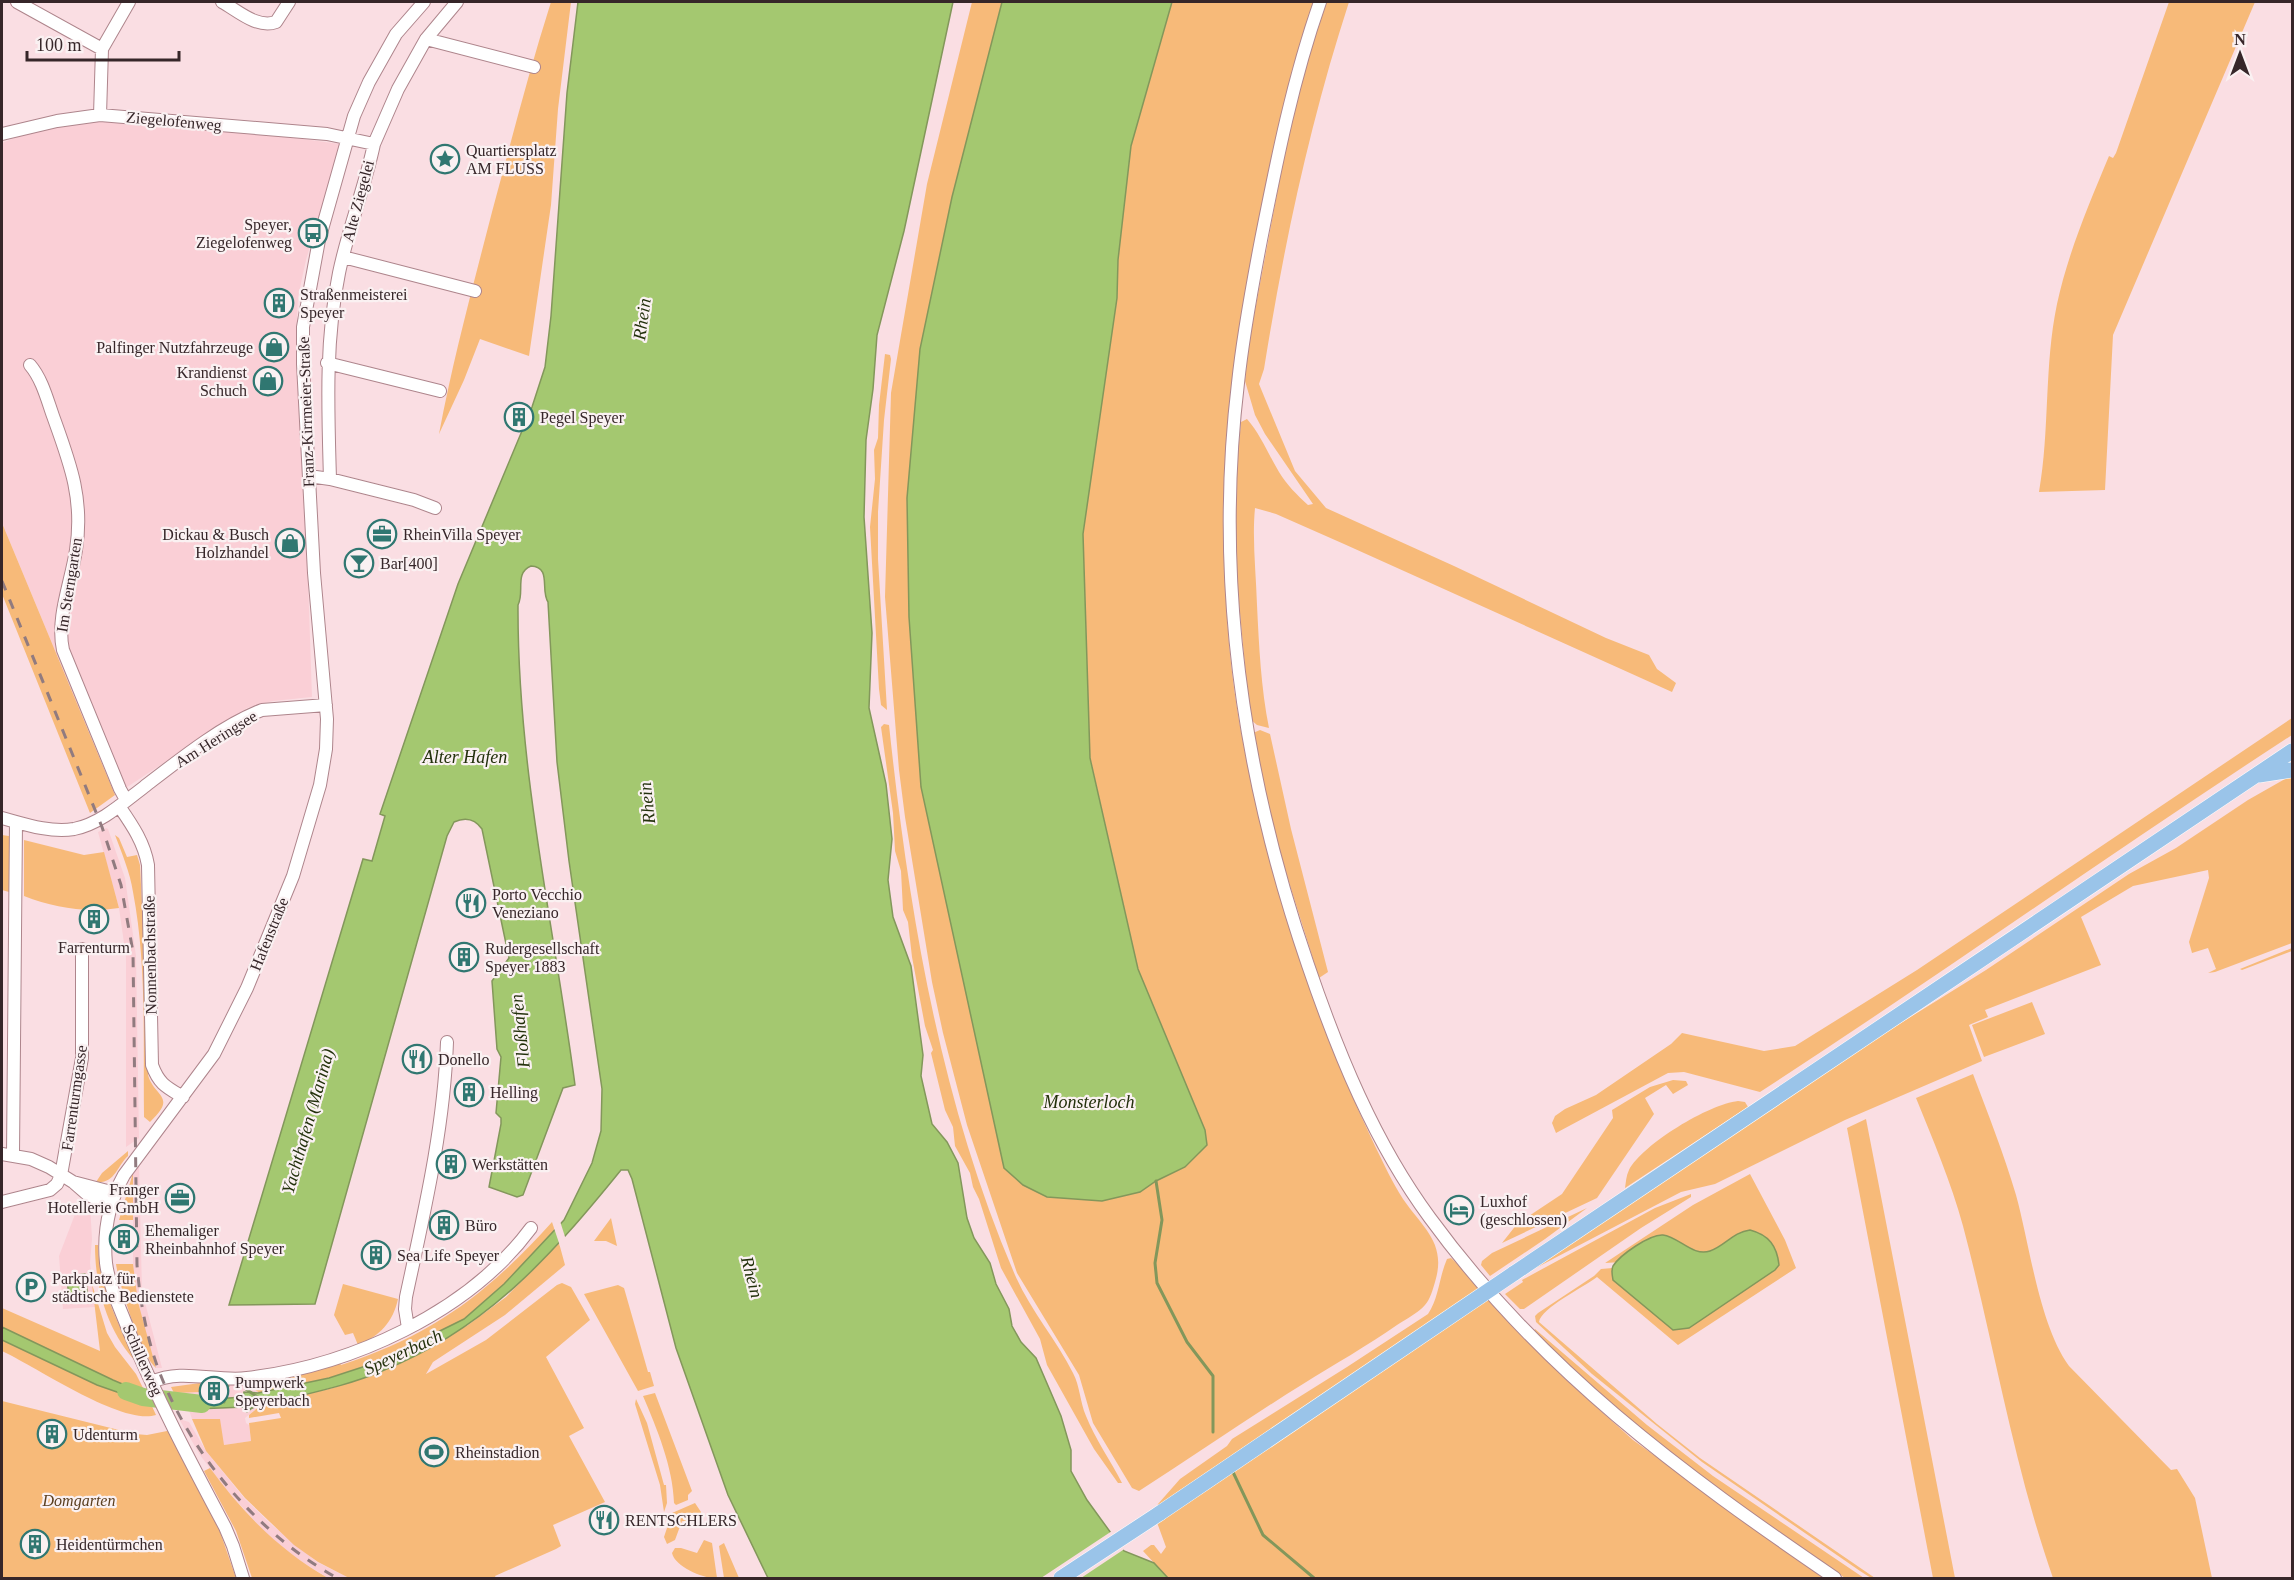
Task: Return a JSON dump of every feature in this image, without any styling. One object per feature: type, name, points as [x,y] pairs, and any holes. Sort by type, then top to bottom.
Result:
[{"type":"main road","points":[[1061,1578],[2292,752]]},
{"type":"main road","points":[[2256,775],[2292,770]]},
{"type":"street","points":[[17,2],[102,49]]},
{"type":"street","points":[[100,115],[102,49],[127,2]]},
{"type":"street","points":[[222,2],[257,22],[272,24],[278,20],[289,2]]},
{"type":"street","name":"Franz-Kirrmeier-Straße","points":[[326,705],[314,573],[303,327],[319,240],[347,138],[369,82],[396,34],[424,2]]},
{"type":"street","name":"Alte Ziegelei","points":[[330,478],[327,363],[336,291],[343,257],[374,144],[394,99],[426,39],[457,2]]},
{"type":"street","points":[[1320,2],[1306,41],[1279,146],[1251,296],[1238,385],[1230,498],[1232,616],[1245,722],[1262,810],[1301,947],[1331,1029],[1369,1116],[1397,1169],[1427,1215],[1467,1266],[1557,1364],[1617,1418],[1695,1480],[1835,1578]]},
{"type":"street","points":[[426,39],[534,67]]},
{"type":"street","name":"Ziegelofenweg","points":[[2,134],[57,120],[100,115],[317,133],[347,138]]},
{"type":"street","name":"Alte Ziegelei","points":[[347,138],[374,144]]},
{"type":"street","name":"Alte Ziegelei","points":[[343,257],[475,291]]},
{"type":"street","points":[[327,363],[440,391]]},
{"type":"street","name":"Im Sterngarten","points":[[30,365],[39,378],[68,456],[78,497],[78,533],[61,628],[63,650],[120,789],[122,803]]},
{"type":"street","points":[[309,476],[330,478],[414,500],[435,508]]},
{"type":"street","name":"Am Heringsee","points":[[2,818],[48,828],[73,829],[99,820],[174,764],[254,713],[262,710],[326,705]]},
{"type":"street","name":"Hafenstraße","points":[[151,1138],[214,1054],[247,988],[293,876],[325,762],[326,705]]},
{"type":"street","name":"Nonnenbachstraße","points":[[122,803],[146,852],[148,866],[152,1065],[157,1079],[183,1097]]},
{"type":"street","points":[[16,822],[7,1155],[31,1159],[73,1182],[88,1195],[111,1205]]},
{"type":"street","name":"Farrenturmgasse","points":[[61,1175],[82,1058],[82,949]]},
{"type":"street","points":[[408,1328],[406,1297],[441,1121],[447,1042]]},
{"type":"street","name":"Schillerweg","points":[[151,1138],[115,1192],[111,1205],[106,1244],[110,1278],[136,1348],[225,1527],[243,1578]]},
{"type":"street","points":[[2,1202],[50,1190],[57,1184],[61,1175]]},
{"type":"street","points":[[73,1182],[115,1192]]},
{"type":"street","points":[[154,1385],[169,1376],[236,1379],[270,1374],[348,1354],[433,1315],[481,1281],[531,1228]]},
{"type":"shaded area","points":[[92,121],[258,133],[340,144],[306,260],[298,297],[296,338],[312,697],[273,701],[247,708],[115,795],[2,523],[2,143],[34,130]]},
{"type":"shaded area","points":[[106,828],[125,878],[136,956],[139,1138],[126,1147],[126,957],[119,908],[98,832]]},
{"type":"shaded area","points":[[139,1165],[142,1291],[162,1368],[156,1368],[147,1341],[135,1288],[133,1173]]},
{"type":"shaded area","points":[[79,1204],[90,1205],[92,1239],[90,1263],[95,1307],[63,1309],[59,1256]]},
{"type":"shaded area","points":[[200,1383],[228,1385],[251,1383],[249,1386],[260,1393],[261,1405],[245,1418],[249,1425],[251,1441],[224,1445],[192,1419],[183,1392],[199,1392]]},
{"type":"shaded area","points":[[179,1419],[189,1422],[206,1451],[244,1498],[272,1525],[317,1562],[349,1578],[328,1578],[288,1553],[264,1531],[224,1487],[200,1455]]},
{"type":"green space","points":[[551,2],[571,2],[558,109],[551,205],[529,356],[480,339],[439,434],[457,350],[492,212]]},
{"type":"green space","points":[[972,2],[1002,2],[991,45],[972,1014],[1004,1168],[1047,1197],[1074,1198],[1140,1192],[1156,1181],[1185,1167],[1207,1145],[1205,1130],[1138,969],[1090,757],[1083,534],[1117,298],[1118,260],[1131,146],[1172,2],[1314,2],[1295,63],[1272,156],[1244,311],[1229,434],[1225,557],[1227,619],[1233,680],[1243,742],[1266,846],[1296,948],[1313,999],[1353,1098],[1395,1186],[1431,1237],[1438,1257],[1438,1268],[1430,1297],[1419,1311],[1139,1491],[1132,1488],[1093,1423],[1079,1375],[1017,1273],[967,1125],[932,982],[899,770],[885,597],[891,393],[927,184]]},
{"type":"green space","points":[[1326,2],[1349,2],[1322,92],[1299,184],[1264,369],[1259,384],[1295,471],[1326,508],[1606,638],[1649,655],[1657,669],[1676,683],[1672,692],[1344,544],[1276,514],[1255,508],[1254,544],[1260,651],[1269,728],[1257,725],[1250,719],[1237,582],[1235,485],[1241,422],[1247,419],[1285,481],[1308,505],[1313,504],[1265,434],[1255,415],[1245,381],[1249,342],[1300,84]]},
{"type":"green space","points":[[2169,2],[2255,2],[2113,335],[2105,490],[2039,492],[2045,445],[2050,351],[2062,285],[2073,247],[2094,192],[2109,156],[2113,158],[2116,153]]},
{"type":"green space","points":[[885,354],[890,355],[891,359],[884,420],[878,512],[878,559],[887,710],[881,705],[879,689],[870,527],[875,479],[874,450],[878,438]]},
{"type":"green space","points":[[2,523],[115,795],[90,813],[2,594]]},
{"type":"green space","points":[[2292,718],[2292,735],[1760,1092],[1684,1072],[1668,1073],[1556,1133],[1552,1123],[1555,1116],[1596,1095],[1671,1044],[1682,1033],[1764,1051],[1795,1046],[1917,970]]},
{"type":"green space","points":[[884,724],[889,725],[907,865],[931,1005],[966,1142],[1015,1275],[1073,1373],[1090,1425],[1122,1483],[1118,1483],[1094,1449],[1047,1365],[1040,1339],[1001,1268],[970,1173],[955,1146],[953,1127],[945,1110],[931,1053],[933,1050],[925,1026],[908,922],[903,910],[901,871],[895,851],[893,813],[881,727]]},
{"type":"green space","points":[[1260,730],[1270,734],[1291,829],[1328,972],[1319,978],[1277,844],[1253,733]]},
{"type":"green space","points":[[2292,775],[2292,943],[2208,973],[2216,969],[2208,948],[2192,953],[2189,942],[2209,878],[2208,870],[2133,886],[2081,917],[2101,965],[1985,1010],[1988,1017],[1969,1025],[1982,1061],[1845,1120],[1715,1184],[1681,1192],[1530,1271],[1880,1036],[1986,970],[2129,874],[2176,848],[2248,800]]},
{"type":"green space","points":[[2,835],[9,836],[9,892],[2,890]]},
{"type":"green space","points":[[115,835],[119,838],[127,857],[137,855],[140,865],[148,1023],[148,1075],[163,1102],[162,1107],[150,1122],[144,1117],[143,1004],[137,920],[130,877]]},
{"type":"green space","points":[[24,840],[84,855],[104,852],[119,908],[95,910],[71,908],[47,904],[24,896]]},
{"type":"green space","points":[[2292,948],[2292,951],[2240,969]]},
{"type":"green space","points":[[2032,1002],[2045,1034],[1984,1057],[1972,1025]]},
{"type":"green space","points":[[1973,1074],[2016,1195],[2036,1284],[2050,1329],[2059,1349],[2069,1366],[2171,1470],[2177,1469],[2195,1498],[2212,1578],[2053,1578],[2026,1491],[1963,1226],[1947,1177],[1916,1098]]},
{"type":"green space","points":[[1673,1080],[1686,1081],[1688,1085],[1673,1094],[1666,1085],[1645,1098],[1654,1114],[1597,1198],[1502,1243],[1517,1224],[1562,1194],[1613,1118],[1612,1110],[1650,1087]]},
{"type":"green space","points":[[1738,1101],[1745,1102],[1748,1107],[1625,1188],[1628,1172],[1648,1149],[1662,1138],[1694,1117]]},
{"type":"green space","points":[[1866,1119],[1955,1578],[1933,1578],[1847,1128]]},
{"type":"green space","points":[[128,1151],[128,1156],[112,1177],[96,1182],[102,1173]]},
{"type":"green space","points":[[133,1173],[133,1220],[119,1220]]},
{"type":"green space","points":[[1750,1174],[1785,1240],[1796,1268],[1678,1345],[1597,1277],[1547,1310],[1539,1322],[1700,1458],[1875,1578],[1860,1571],[1702,1462],[1592,1374],[1536,1322],[1535,1316],[1538,1313],[1601,1269],[1624,1267],[1621,1262],[1605,1263],[1693,1205]]},
{"type":"green space","points":[[1691,1194],[1691,1197],[1641,1228],[1524,1309],[1520,1309],[1505,1294],[1523,1282],[1522,1280],[1655,1208]]},
{"type":"green space","points":[[1587,1208],[1490,1276],[1481,1265],[1482,1261],[1492,1253]]},
{"type":"green space","points":[[611,1218],[617,1246],[606,1241],[594,1241]]},
{"type":"green space","points":[[552,1222],[555,1231],[504,1284],[464,1319],[375,1363],[329,1378],[260,1393],[249,1386],[251,1383],[340,1363],[341,1365],[404,1340],[457,1309],[481,1291]]},
{"type":"green space","name":"Rheinstadion","points":[[559,1243],[565,1265],[505,1315],[433,1362],[426,1374],[486,1340],[557,1285],[562,1283],[571,1287],[590,1320],[546,1357],[584,1428],[569,1436],[605,1502],[553,1525],[561,1546],[556,1549],[495,1576],[496,1578],[349,1578],[318,1562],[294,1545],[245,1498],[206,1451],[192,1419],[220,1419],[224,1445],[251,1441],[249,1423],[281,1418],[279,1413],[249,1418],[249,1415],[261,1405],[333,1388],[383,1371],[429,1348],[468,1325],[506,1297]]},
{"type":"green space","points":[[95,1245],[98,1245],[102,1276],[111,1306],[138,1364],[118,1338],[105,1308],[97,1277]]},
{"type":"green space","points":[[1451,1258],[1467,1273],[1502,1315],[1561,1375],[1633,1440],[1825,1578],[1168,1578],[1143,1551],[1154,1545],[1161,1554],[1166,1547],[1155,1517],[1158,1504],[1180,1479],[1227,1446],[1232,1439],[1428,1314],[1447,1259]]},
{"type":"green space","points":[[116,1264],[133,1264],[138,1302],[156,1368],[144,1350],[138,1335],[121,1287]]},
{"type":"green space","points":[[92,1284],[107,1333],[136,1374],[146,1394],[2,1327],[2,1308],[100,1351]]},
{"type":"green space","points":[[343,1284],[398,1299],[393,1315],[379,1333],[358,1345],[353,1333],[345,1335],[334,1315]]},
{"type":"green space","points":[[618,1285],[624,1288],[654,1386],[638,1391],[584,1294]]},
{"type":"green space","points":[[1535,1329],[1647,1425],[1713,1476],[1864,1578],[1845,1578],[1697,1475],[1582,1380],[1534,1331]]},
{"type":"green space","points":[[2,1340],[97,1385],[151,1404],[156,1415],[141,1416],[101,1404],[2,1351]]},
{"type":"green space","points":[[200,1383],[200,1392],[174,1393],[171,1387]]},
{"type":"green space","points":[[655,1393],[692,1491],[688,1495],[688,1500],[676,1505],[663,1448],[643,1396]]},
{"type":"green space","points":[[636,1399],[647,1423],[664,1485],[666,1485],[667,1503],[664,1512],[660,1485],[635,1404]]},
{"type":"green space","name":"Domgarten","points":[[2,1401],[135,1434],[147,1435],[172,1430],[219,1529],[236,1578],[2,1578]]},
{"type":"green space","points":[[210,1468],[235,1500],[278,1543],[328,1578],[252,1578],[236,1531],[204,1471]]},
{"type":"green space","points":[[695,1503],[701,1512],[698,1525],[682,1521],[675,1540],[667,1544],[664,1537],[672,1513]]},
{"type":"green space","points":[[704,1540],[712,1543],[717,1578],[691,1571],[678,1563],[672,1553],[675,1548],[681,1548],[697,1553]]},
{"type":"green space","points":[[724,1543],[739,1578],[724,1578],[719,1546]]},
{"type":"water","points":[[578,2],[953,2],[904,231],[877,335],[866,440],[864,517],[872,633],[869,708],[886,784],[892,839],[888,880],[893,917],[911,966],[923,1055],[921,1076],[932,1124],[947,1142],[958,1163],[967,1218],[974,1238],[990,1263],[996,1284],[1009,1309],[1012,1326],[1021,1342],[1036,1358],[1061,1416],[1071,1450],[1071,1471],[1087,1500],[1124,1551],[1154,1563],[1168,1578],[768,1578],[728,1495],[676,1348],[628,1170],[621,1170],[543,1260],[515,1287],[454,1334],[420,1354],[361,1379],[246,1410],[245,1407],[182,1408],[177,1399],[243,1397],[244,1392],[258,1393],[329,1378],[375,1363],[464,1319],[504,1284],[564,1220],[592,1163],[601,1131],[602,1089],[557,762],[548,602],[541,570],[531,566],[526,569],[521,578],[518,605],[519,665],[524,726],[538,846],[575,1085],[563,1088],[523,1195],[517,1197],[489,1187],[501,1124],[501,1118],[496,1113],[501,1057],[497,1049],[492,981],[509,958],[482,829],[469,820],[454,822],[447,836],[315,1304],[229,1305],[363,859],[372,861],[385,816],[380,814],[458,584],[532,407],[545,367],[551,316],[567,93]]},
{"type":"water","name":"Monsterloch","points":[[1002,2],[1172,2],[1131,146],[1118,260],[1117,298],[1083,534],[1090,758],[1138,969],[1205,1130],[1207,1145],[1185,1167],[1156,1181],[1140,1192],[1102,1201],[1047,1197],[1023,1185],[1004,1168],[921,787],[909,617],[907,498],[920,349],[952,197]]},
{"type":"water","points":[[1750,1230],[1771,1242],[1779,1265],[1775,1270],[1689,1328],[1673,1330],[1613,1280],[1612,1269],[1617,1261],[1651,1238],[1663,1235],[1692,1249],[1704,1252],[1715,1249],[1739,1233]]},
{"type":"water","points":[[85,1274],[88,1299],[69,1301],[67,1276]]},
{"type":"water","points":[[2,1327],[146,1394],[151,1404],[97,1385],[2,1340]]},
{"type":"pier","points":[[560,1221],[566,1240],[560,1246],[554,1228]]},
{"type":"pier","points":[[1112,1531],[1126,1548],[1081,1578],[1041,1578]]},
{"type":"waterway","points":[[1156,1181],[1162,1220],[1155,1263],[1157,1283],[1187,1342],[1213,1376],[1213,1432]]},
{"type":"waterway","points":[[203,1385],[228,1386]]},
{"type":"waterway","points":[[246,1389],[256,1396]]},
{"type":"waterway","name":"Speyerbach","points":[[126,1391],[143,1397],[202,1404]]},
{"type":"waterway","points":[[202,1402],[203,1393]]},
{"type":"waterway","points":[[207,1403],[208,1393]]},
{"type":"waterway","points":[[212,1403],[213,1393]]},
{"type":"waterway","points":[[217,1394],[217,1403]]},
{"type":"waterway","points":[[221,1403],[222,1394]]},
{"type":"waterway","points":[[224,1402],[225,1394]]},
{"type":"waterway","points":[[247,1411],[257,1403]]},
{"type":"waterway","points":[[1232,1470],[1263,1535],[1314,1578]]},
{"type":"railway","points":[[2,581],[102,827],[121,885],[133,952],[137,1265],[145,1321],[156,1363],[175,1407],[192,1437],[232,1492],[282,1540],[337,1578]]},
{"type":"place","name":"Quartiersplatz AM FLUSS","points":[[445,159]]},
{"type":"place","name":"Speyer, Ziegelofenweg","points":[[313,233]]},
{"type":"place","name":"Straßenmeisterei Speyer","points":[[279,303]]},
{"type":"place","name":"Palfinger Nutzfahrzeuge","points":[[274,347]]},
{"type":"place","name":"Krandienst Schuch","points":[[268,381]]},
{"type":"place","name":"Pegel Speyer","points":[[519,417]]},
{"type":"place","name":"RheinVilla Speyer","points":[[382,534]]},
{"type":"place","name":"Dickau & Busch Holzhandel","points":[[290,543]]},
{"type":"place","name":"Bar[400]","points":[[359,563]]},
{"type":"place","name":"Porto Vecchio Veneziano","points":[[471,903]]},
{"type":"place","name":"Farrenturm","points":[[94,919]]},
{"type":"place","name":"Rudergesellschaft Speyer 1883","points":[[464,957]]},
{"type":"place","name":"Donello","points":[[417,1059]]},
{"type":"place","name":"Helling","points":[[469,1092]]},
{"type":"place","name":"Werkstätten","points":[[451,1164]]},
{"type":"place","name":"Franger Hotellerie GmbH","points":[[180,1198]]},
{"type":"place","name":"Luxhof (geschlossen)","points":[[1459,1210]]},
{"type":"place","name":"Büro","points":[[444,1225]]},
{"type":"place","name":"Ehemaliger Rheinbahnhof Speyer","points":[[124,1239]]},
{"type":"place","name":"Sea Life Speyer","points":[[376,1255]]},
{"type":"place","name":"Parkplatz für städtische Bedienstete","points":[[31,1287]]},
{"type":"place","name":"Pumpwerk Speyerbach","points":[[214,1391]]},
{"type":"place","name":"Udenturm","points":[[52,1434]]},
{"type":"place","name":"Rheinstadion","points":[[434,1452]]},
{"type":"place","name":"RENTSCHLERS","points":[[604,1520]]},
{"type":"place","name":"Heidentürmchen","points":[[35,1544]]},
{"type":"water label","name":"Rhein","points":[[642,319]]},
{"type":"water label","name":"Alter Hafen","points":[[465,757]]},
{"type":"water label","name":"Rhein","points":[[647,803]]},
{"type":"water label","name":"Floßhafen","points":[[520,1031]]},
{"type":"water label","name":"Yachthafen (Marina)","points":[[308,1121]]},
{"type":"water label","name":"Rhein","points":[[752,1277]]}]
